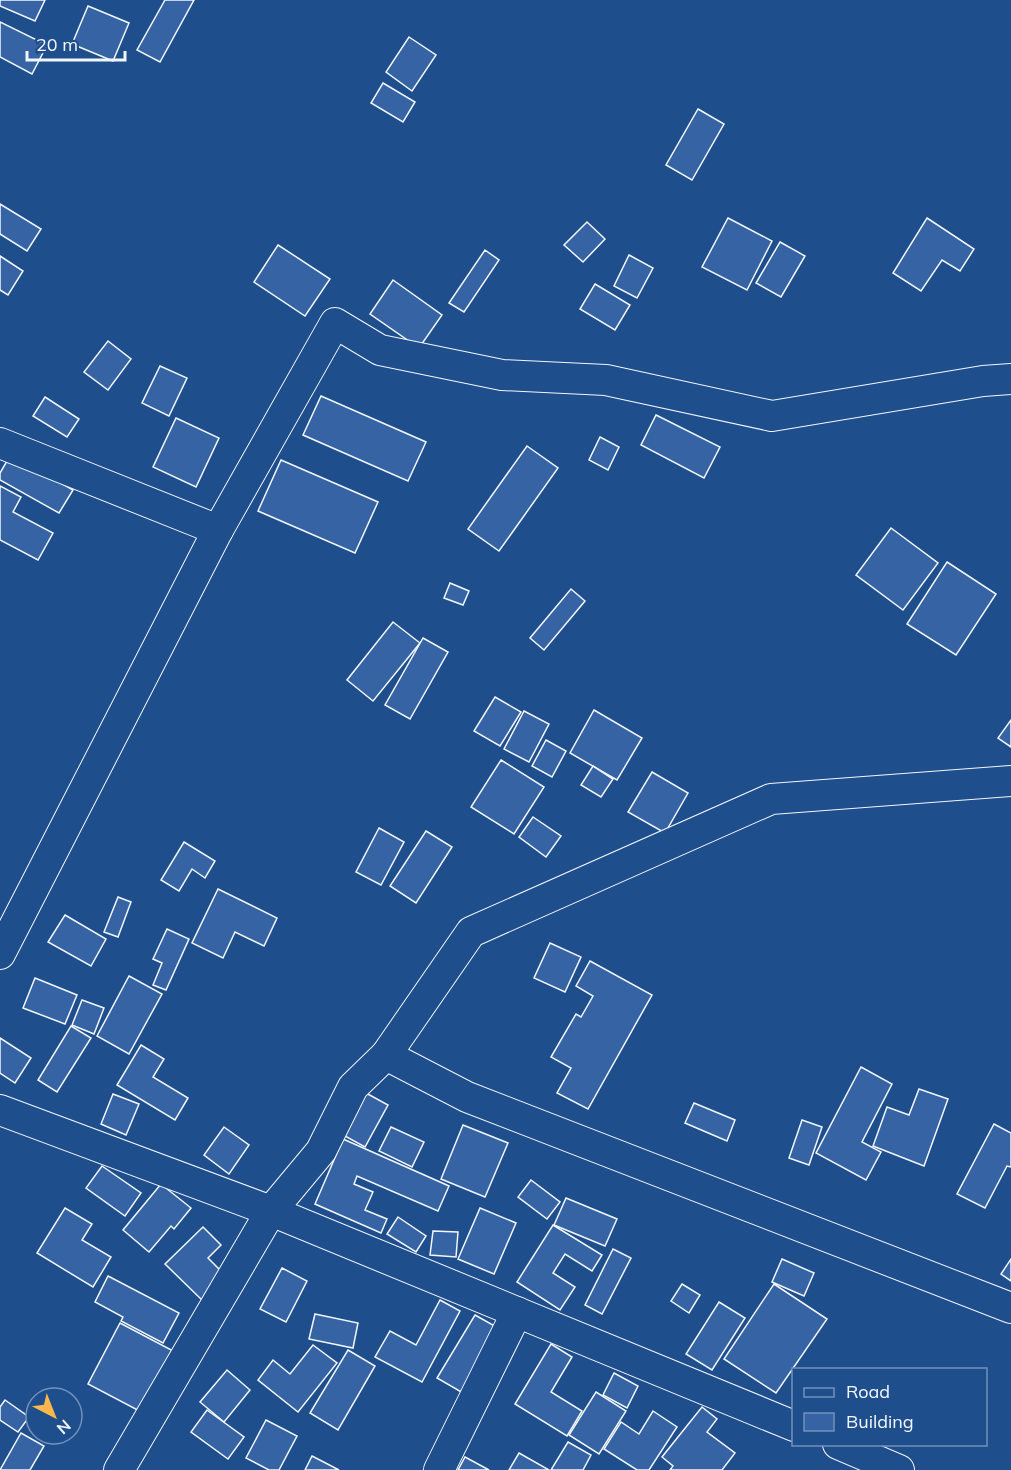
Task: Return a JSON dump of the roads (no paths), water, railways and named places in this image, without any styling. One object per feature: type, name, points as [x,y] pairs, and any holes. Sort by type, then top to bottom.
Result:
[{"type":"street","points":[[0,954],[218,530],[335,323],[380,350],[502,375],[606,380],[772,416],[983,381],[1011,379]]},
{"type":"street","points":[[0,443],[218,530]]},
{"type":"street","points":[[119,1470],[271,1211],[321,1151],[353,1087],[386,1055],[471,932],[771,799],[1011,781]]},
{"type":"street","points":[[386,1055],[467,1097],[1011,1308]]},
{"type":"street","points":[[0,1110],[271,1211],[792,1425]]},
{"type":"street","points":[[440,1470],[518,1312]]},
{"type":"street","points":[[843,1446],[899,1470]]}]
